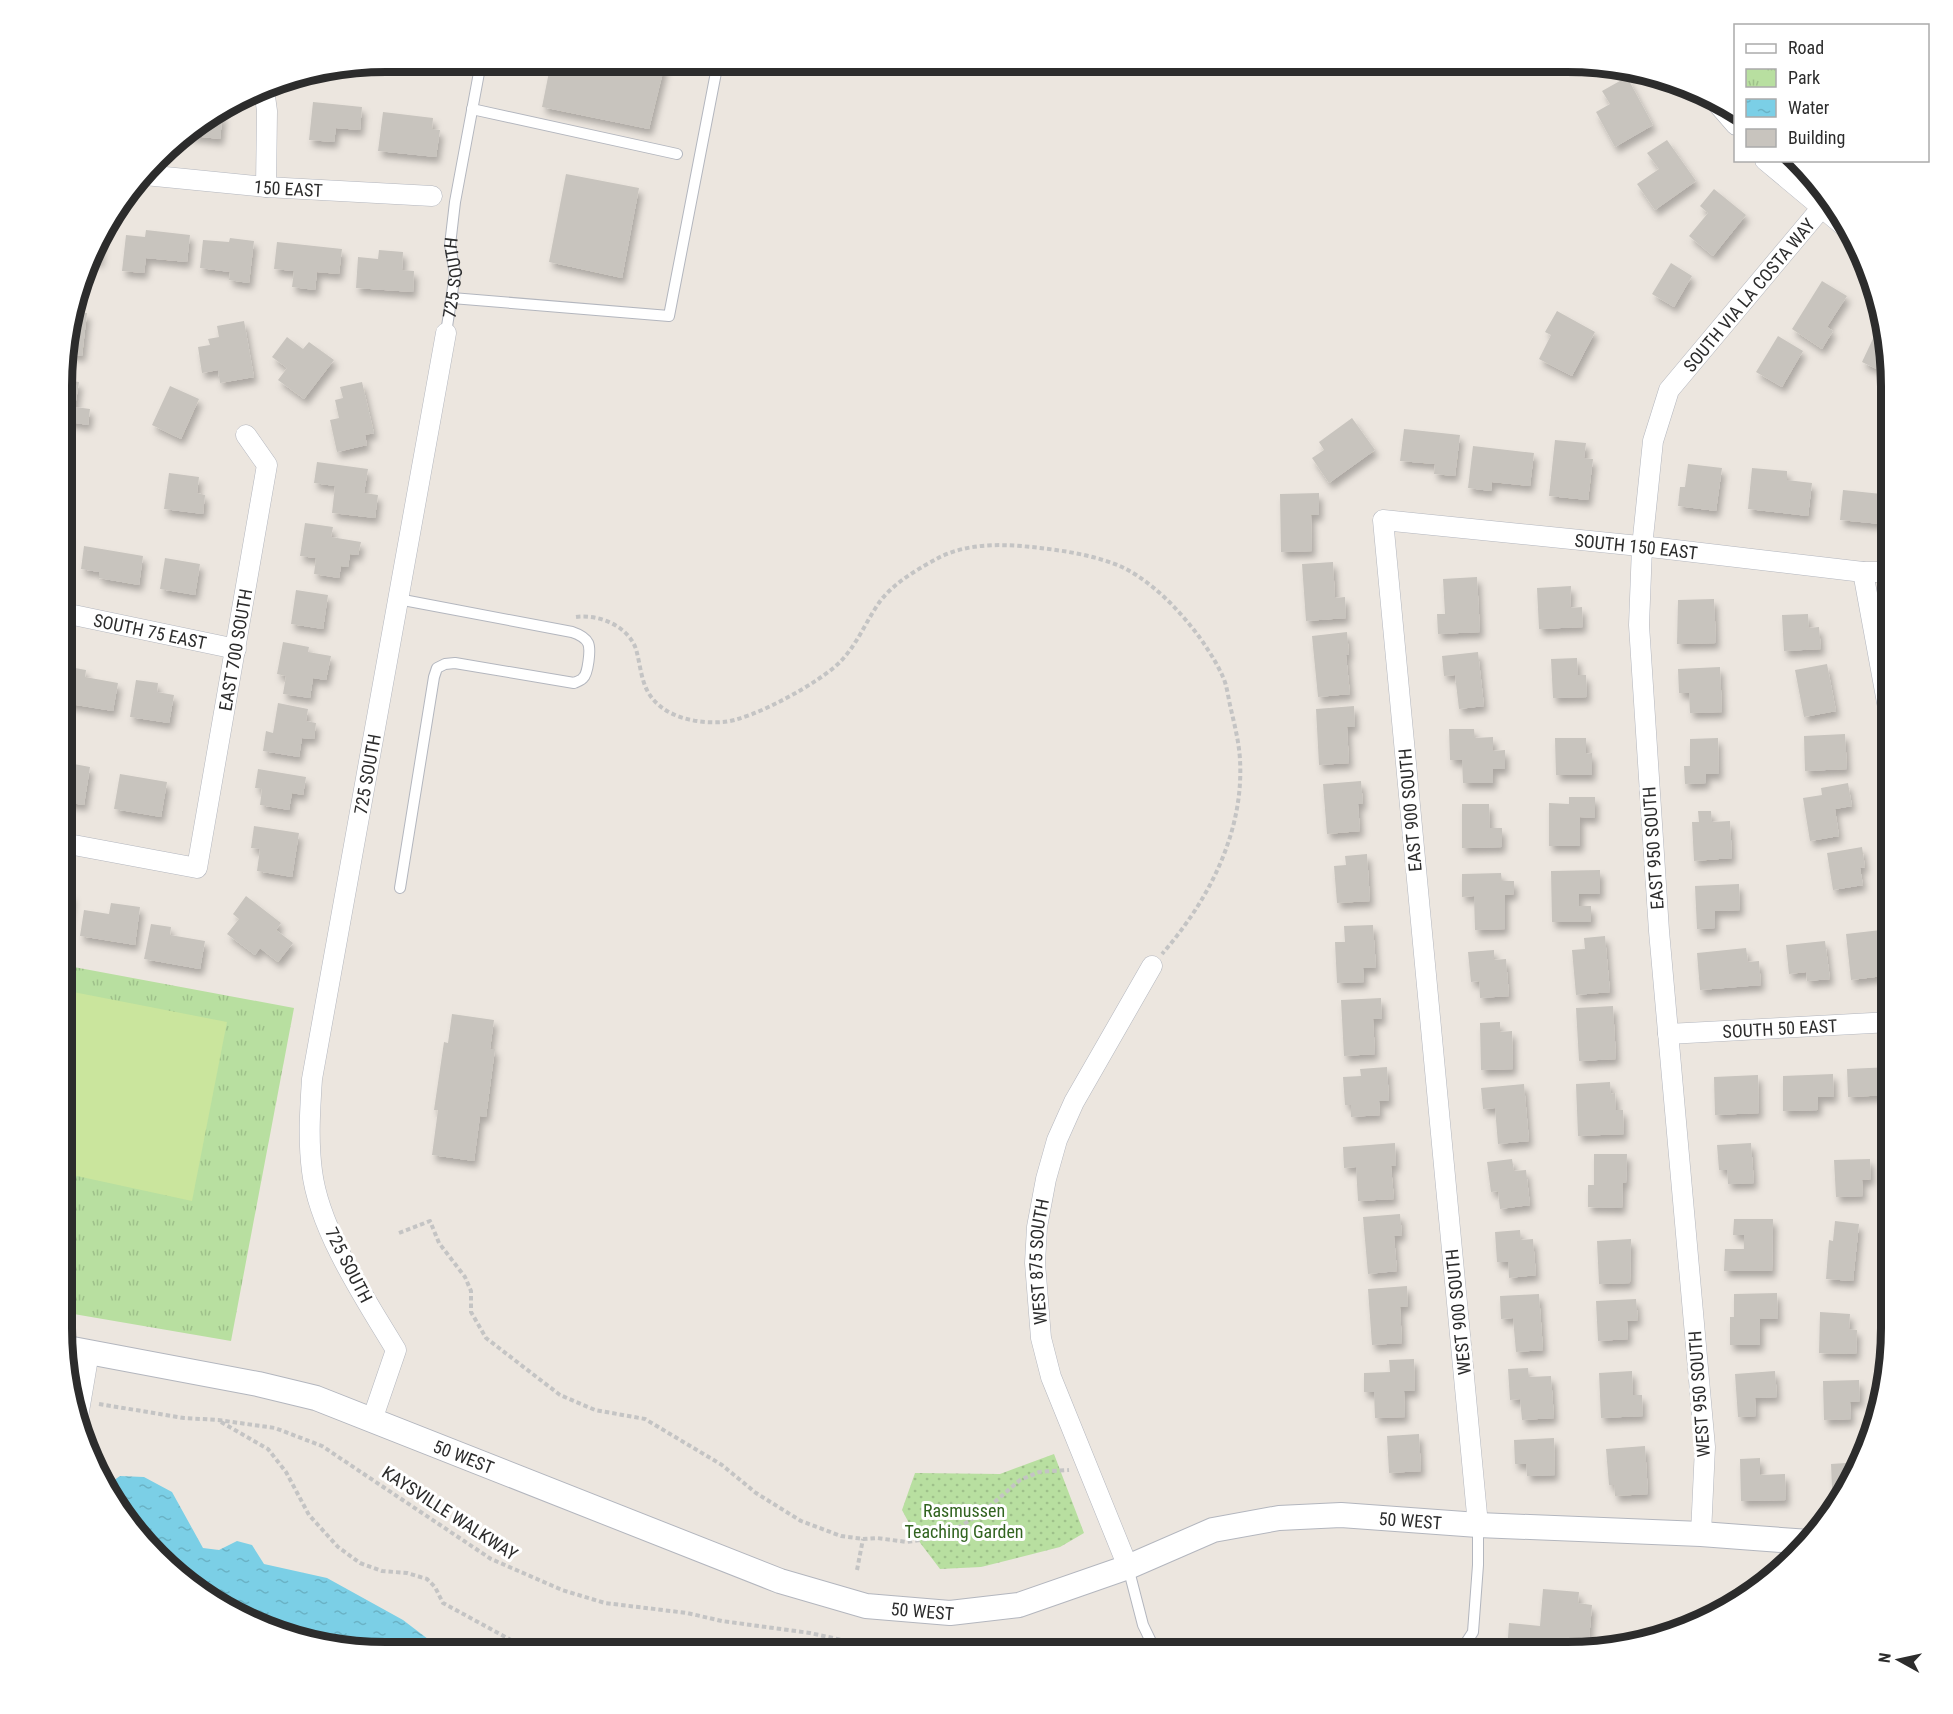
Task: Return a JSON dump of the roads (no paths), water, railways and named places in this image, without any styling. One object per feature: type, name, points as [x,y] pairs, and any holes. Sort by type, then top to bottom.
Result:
[{"type":"street","points":[[265,96],[267,111],[266,188]]},
{"type":"street","points":[[1768,162],[1820,200]]},
{"type":"street","name":"150 EAST","points":[[153,176],[266,188],[432,196]]},
{"type":"street","name":"SOUTH VIA LA COSTA WAY","points":[[1670,390],[1824,206]]},
{"type":"street","name":"725 SOUTH","points":[[372,1420],[396,1350],[350,1274],[323,1214],[312,1173],[309,1129],[312,1079],[446,333]]},
{"type":"street","name":"EAST 950 SOUTH","points":[[1670,390],[1653,441],[1642,547],[1639,626],[1659,931],[1688,1254]]},
{"type":"street","name":"EAST 700 SOUTH","points":[[72,845],[197,868],[267,465],[246,435]]},
{"type":"street","name":"SOUTH 150 EAST","points":[[1383,520],[1863,572],[1881,572]]},
{"type":"street","name":"EAST 900 SOUTH","points":[[1383,520],[1437,1100]]},
{"type":"street","points":[[1863,572],[1881,670]]},
{"type":"street","name":"SOUTH 75 EAST","points":[[72,615],[236,649]]},
{"type":"street","name":"WEST 875 SOUTH","points":[[1128,1568],[1051,1377],[1041,1338],[1035,1263],[1037,1227],[1046,1179],[1057,1140],[1070,1111],[1152,966]]},
{"type":"street","name":"SOUTH 50 EAST","points":[[1668,1034],[1881,1023]]},
{"type":"street","name":"WEST 900 SOUTH","points":[[1437,1100],[1478,1525]]},
{"type":"street","name":"WEST 950 SOUTH","points":[[1688,1254],[1705,1447],[1701,1534]]},
{"type":"street","name":"50 WEST","points":[[73,1349],[258,1384],[316,1398],[780,1581],[866,1606],[950,1613],[1019,1605],[1128,1568],[1213,1530],[1280,1518],[1341,1515],[1478,1525],[1701,1534],[1797,1541]]},
{"type":"street","points":[[81,1400],[89,1352]]},
{"type":"lane","name":"725 SOUTH","points":[[446,333],[455,273],[450,245],[455,202],[479,72]]},
{"type":"lane","points":[[452,298],[669,316],[716,72]]},
{"type":"lane","points":[[472,109],[677,154]]},
{"type":"lane","points":[[398,599],[579,634],[588,643],[590,650],[586,675],[574,683],[455,663],[441,666],[435,672],[400,888]]},
{"type":"lane","points":[[1466,1642],[1473,1632],[1478,1565],[1478,1525]]},
{"type":"lane","points":[[1128,1568],[1143,1625],[1151,1642]]},
{"type":"water","points":[[120,1476],[144,1477],[172,1492],[203,1548],[219,1550],[237,1541],[252,1545],[264,1564],[327,1578],[403,1620],[432,1642],[365,1641],[325,1636],[285,1625],[247,1610],[195,1577],[164,1550],[137,1519],[112,1482]]},
{"type":"park label","name":"Rasmussen Teaching Garden","points":[[964,1520]]}]
